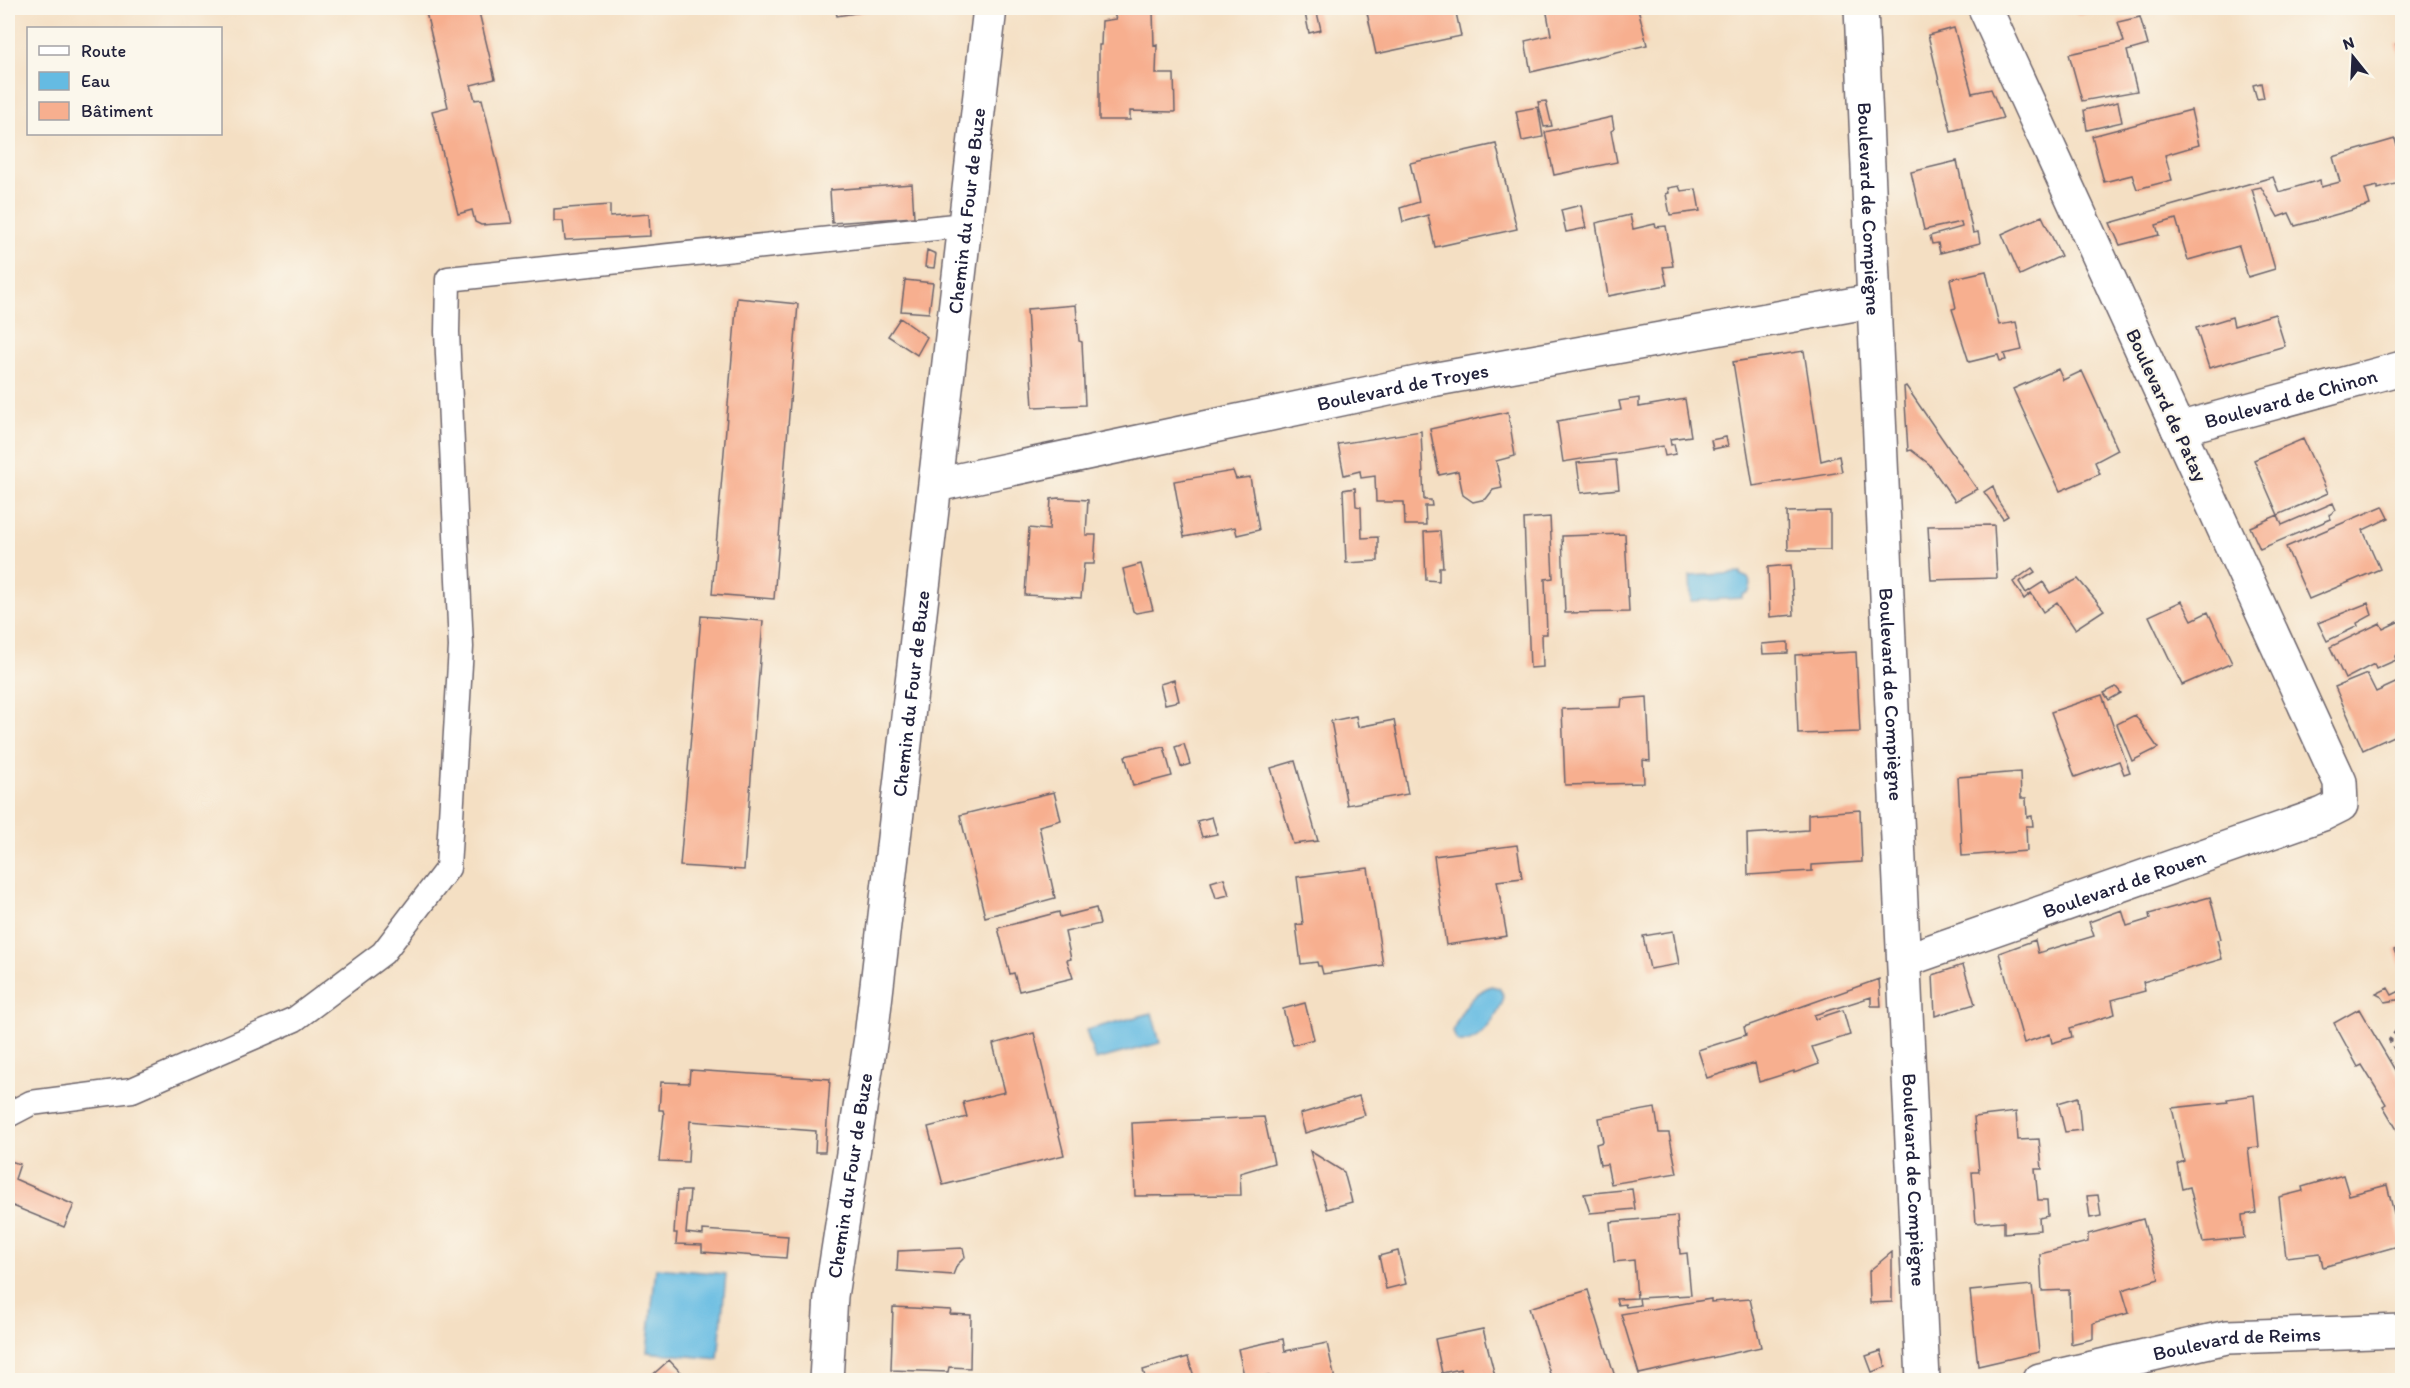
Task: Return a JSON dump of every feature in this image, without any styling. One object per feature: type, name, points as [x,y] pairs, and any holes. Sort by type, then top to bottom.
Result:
[{"type":"street","name":"Chemin du Four de Buze","points":[[826,1380],[831,1296],[872,1037],[990,8]]},
{"type":"street","name":"Boulevard de Compiègne","points":[[1861,8],[1872,301],[1906,960],[1923,1380]]},
{"type":"street","name":"Boulevard de Patay","points":[[1985,8],[2340,782],[2341,805]]},
{"type":"street","name":"Boulevard de Troyes","points":[[936,485],[1426,381],[1872,301]]},
{"type":"street","name":"Boulevard de Chinon","points":[[2178,429],[2403,368]]},
{"type":"street","name":"Boulevard de Rouen","points":[[1906,960],[2323,814],[2341,805]]},
{"type":"street","name":"Boulevard de Reims","points":[[2040,1380],[2227,1337],[2403,1331]]},
{"type":"lane","points":[[8,1115],[31,1103],[132,1090],[295,1018],[383,953],[448,868],[461,647],[447,333],[448,279],[964,225]]},
{"type":"path","points":[[2403,1024],[2390,1040],[2403,1060]]},
{"type":"water","points":[[1741,573],[1748,578],[1751,585],[1749,592],[1742,595],[1742,598],[1691,601],[1690,576]]},
{"type":"water","points":[[1491,986],[1499,988],[1504,996],[1493,1020],[1480,1035],[1472,1040],[1457,1041],[1453,1032],[1463,1011],[1472,999]]},
{"type":"water","points":[[1152,1013],[1160,1043],[1095,1060],[1086,1030]]},
{"type":"water","points":[[656,1268],[726,1274],[718,1359],[647,1352]]},
{"type":"building","points":[[425,8],[478,8],[495,79],[471,85],[475,100],[482,99],[512,223],[481,225],[475,222],[472,210],[458,214],[432,111],[448,107]]},
{"type":"building","points":[[835,8],[880,8],[880,9],[837,16]]},
{"type":"building","points":[[1144,8],[1146,12],[1153,11],[1154,46],[1157,45],[1156,74],[1174,74],[1175,112],[1130,111],[1130,120],[1099,120],[1099,45],[1101,45],[1102,21],[1116,19],[1114,14]]},
{"type":"building","points":[[1304,8],[1316,8],[1321,30],[1309,33]]},
{"type":"building","points":[[1366,8],[1455,8],[1461,36],[1376,54]]},
{"type":"building","points":[[1546,8],[1638,8],[1647,45],[1531,72],[1525,41],[1551,35]]},
{"type":"building","points":[[2085,8],[2107,8],[2077,15],[2075,12],[2085,10]]},
{"type":"building","points":[[2140,17],[2148,45],[2127,51],[2137,91],[2082,101],[2069,54],[2124,42],[2118,22]]},
{"type":"building","points":[[1954,28],[1972,93],[1991,89],[2003,118],[1951,131],[1928,35]]},
{"type":"building","points":[[2402,42],[2402,61],[2396,44]]},
{"type":"building","points":[[2261,83],[2264,98],[2257,99],[2253,85]]},
{"type":"building","points":[[1546,101],[1552,126],[1544,127],[1538,102]]},
{"type":"building","points":[[2118,102],[2122,122],[2087,130],[2084,110]]},
{"type":"building","points":[[1538,107],[1543,137],[1522,141],[1516,111]]},
{"type":"building","points":[[2191,110],[2199,145],[2165,155],[2172,180],[2137,189],[2132,175],[2104,182],[2092,136]]},
{"type":"building","points":[[1612,117],[1614,129],[1611,131],[1617,162],[1554,175],[1545,132]]},
{"type":"building","points":[[2395,139],[2402,164],[2402,182],[2378,189],[2378,186],[2365,189],[2370,205],[2295,226],[2289,213],[2278,217],[2261,187],[2252,189],[2275,269],[2248,277],[2239,246],[2188,260],[2176,219],[2156,225],[2159,235],[2120,245],[2110,223],[2273,177],[2279,192],[2320,180],[2321,187],[2340,182],[2333,157]]},
{"type":"building","points":[[1496,144],[1517,229],[1435,247],[1428,215],[1403,222],[1400,208],[1419,202],[1410,163]]},
{"type":"building","points":[[1957,161],[1973,233],[1978,232],[1980,243],[1940,253],[1938,243],[1932,244],[1930,236],[1962,227],[1961,222],[1924,230],[1911,172]]},
{"type":"building","points":[[912,184],[914,217],[832,223],[830,190]]},
{"type":"building","points":[[1679,186],[1681,191],[1696,189],[1700,211],[1670,215],[1666,194],[1669,193],[1668,188]]},
{"type":"building","points":[[610,205],[610,217],[649,214],[650,236],[565,240],[563,221],[554,221],[554,209]]},
{"type":"building","points":[[1581,205],[1586,228],[1566,232],[1561,210]]},
{"type":"building","points":[[1630,215],[1633,229],[1655,224],[1656,227],[1666,226],[1673,266],[1663,267],[1667,285],[1608,296],[1596,223]]},
{"type":"building","points":[[2042,216],[2061,256],[2020,275],[2002,234]]},
{"type":"building","points":[[927,250],[936,254],[934,268],[925,267]]},
{"type":"building","points":[[1986,271],[1999,325],[2016,322],[2022,350],[2004,354],[2006,360],[2000,361],[1998,355],[1969,362],[1952,309],[1956,308],[1950,279]]},
{"type":"building","points":[[905,280],[933,283],[929,313],[901,311]]},
{"type":"building","points":[[737,298],[798,304],[774,599],[712,594]]},
{"type":"building","points":[[1076,305],[1079,341],[1082,342],[1085,405],[1033,407],[1027,309]]},
{"type":"building","points":[[2275,314],[2285,346],[2209,368],[2196,328],[2232,317],[2234,326]]},
{"type":"building","points":[[900,318],[927,337],[917,355],[888,336]]},
{"type":"building","points":[[1804,351],[1821,461],[1839,456],[1842,472],[1753,486],[1733,362]]},
{"type":"building","points":[[2058,369],[2063,380],[2082,371],[2118,450],[2095,462],[2100,474],[2060,491],[2013,389]]},
{"type":"building","points":[[1906,386],[1977,489],[1955,501],[1929,464],[1911,450],[1908,451],[1904,387]]},
{"type":"building","points":[[1639,398],[1639,407],[1685,399],[1691,436],[1670,439],[1671,445],[1674,444],[1676,454],[1665,456],[1663,446],[1563,462],[1557,421],[1621,410],[1619,401]]},
{"type":"building","points":[[1508,412],[1515,456],[1496,461],[1502,488],[1493,490],[1486,499],[1473,502],[1463,495],[1458,471],[1439,475],[1430,429]]},
{"type":"building","points":[[1421,431],[1424,500],[1431,500],[1432,506],[1425,506],[1426,525],[1405,525],[1404,502],[1376,502],[1375,476],[1361,478],[1360,471],[1344,475],[1338,444]]},
{"type":"building","points":[[1726,437],[1728,446],[1713,449],[1711,440]]},
{"type":"building","points":[[2303,439],[2328,493],[2278,515],[2254,460]]},
{"type":"building","points":[[1616,460],[1619,489],[1581,493],[1577,463]]},
{"type":"building","points":[[1233,471],[1236,479],[1250,477],[1259,530],[1237,535],[1235,527],[1184,537],[1174,481]]},
{"type":"building","points":[[1993,486],[1998,501],[2008,516],[2003,519],[1984,492]]},
{"type":"building","points":[[1355,488],[1356,506],[1361,507],[1362,538],[1378,537],[1378,561],[1346,563],[1343,490]]},
{"type":"building","points":[[1051,499],[1088,500],[1086,535],[1096,535],[1094,564],[1084,564],[1081,598],[1025,595],[1029,528],[1049,530]]},
{"type":"building","points":[[2333,503],[2336,510],[2329,515],[2331,519],[2260,549],[2250,527],[2278,515],[2282,525]]},
{"type":"building","points":[[2383,506],[2389,518],[2363,530],[2380,569],[2309,599],[2286,547]]},
{"type":"building","points":[[1830,511],[1830,550],[1788,550],[1787,512]]},
{"type":"building","points":[[1550,517],[1553,578],[1545,579],[1547,634],[1542,634],[1543,667],[1530,668],[1524,519]]},
{"type":"building","points":[[1994,525],[1997,578],[1931,580],[1928,526]]},
{"type":"building","points":[[1440,531],[1443,567],[1439,567],[1439,581],[1426,580],[1424,532]]},
{"type":"building","points":[[1625,534],[1629,612],[1565,613],[1562,536]]},
{"type":"building","points":[[1141,564],[1153,610],[1136,613],[1133,611],[1123,569]]},
{"type":"building","points":[[1791,565],[1794,615],[1770,617],[1768,567]]},
{"type":"building","points":[[2032,568],[2035,572],[2019,582],[2026,593],[2043,582],[2050,593],[2078,579],[2104,610],[2075,629],[2057,602],[2043,612],[2031,593],[2024,599],[2013,582]]},
{"type":"building","points":[[2182,601],[2192,620],[2208,612],[2232,663],[2182,685],[2149,616]]},
{"type":"building","points":[[2368,603],[2372,615],[2357,623],[2358,626],[2327,641],[2318,623]]},
{"type":"building","points":[[701,616],[763,621],[744,870],[680,866]]},
{"type":"building","points":[[2402,620],[2402,652],[2395,656],[2396,660],[2376,669],[2374,664],[2345,679],[2330,647],[2380,623],[2383,629]]},
{"type":"building","points":[[1788,642],[1788,653],[1763,654],[1762,644]]},
{"type":"building","points":[[1856,652],[1860,732],[1798,734],[1795,655]]},
{"type":"building","points":[[2367,674],[2376,692],[2402,680],[2402,732],[2363,750],[2335,687]]},
{"type":"building","points":[[1174,680],[1179,701],[1165,704],[1160,684]]},
{"type":"building","points":[[2116,687],[2121,693],[2109,700],[2104,693]]},
{"type":"building","points":[[2102,695],[2130,772],[2124,774],[2119,761],[2075,777],[2051,712]]},
{"type":"building","points":[[1647,697],[1650,761],[1643,760],[1644,783],[1565,785],[1562,709],[1621,707],[1622,699]]},
{"type":"building","points":[[2135,715],[2158,748],[2132,761],[2117,724]]},
{"type":"building","points":[[1356,716],[1358,727],[1394,720],[1408,794],[1347,805],[1331,721]]},
{"type":"building","points":[[1184,744],[1190,764],[1181,767],[1175,747]]},
{"type":"building","points":[[1164,747],[1172,776],[1133,786],[1125,756]]},
{"type":"building","points":[[1295,761],[1318,841],[1293,844],[1271,768]]},
{"type":"building","points":[[2020,772],[2021,798],[2026,798],[2027,817],[2032,816],[2033,826],[2026,826],[2027,851],[1962,856],[1958,777]]},
{"type":"building","points":[[1054,792],[1061,820],[1039,826],[1055,898],[985,917],[960,815]]},
{"type":"building","points":[[1860,810],[1862,862],[1812,865],[1812,871],[1748,875],[1747,834],[1808,830],[1808,814]]},
{"type":"building","points":[[1212,817],[1217,834],[1202,837],[1197,821]]},
{"type":"building","points":[[1517,845],[1522,878],[1497,881],[1507,936],[1446,945],[1434,856]]},
{"type":"building","points":[[1368,868],[1383,965],[1323,974],[1317,962],[1301,964],[1296,925],[1303,924],[1297,877]]},
{"type":"building","points":[[1224,878],[1229,895],[1216,898],[1211,882]]},
{"type":"building","points":[[2210,897],[2221,939],[2217,940],[2222,959],[2143,982],[2145,991],[2112,1000],[2115,1014],[2070,1028],[2072,1037],[2052,1043],[2050,1034],[2024,1043],[1999,953],[2035,940],[2038,953],[2094,936],[2089,922],[2122,910],[2127,926],[2150,919],[2149,914]]},
{"type":"building","points":[[1096,908],[1100,924],[1065,932],[1071,959],[1067,960],[1073,978],[1019,991],[1014,973],[1010,974],[998,928],[1059,912],[1060,917]]},
{"type":"building","points":[[1673,931],[1679,964],[1650,969],[1643,936]]},
{"type":"building","points":[[2402,947],[2402,969],[2394,950]]},
{"type":"building","points":[[1963,965],[1975,1004],[1935,1016],[1933,975]]},
{"type":"building","points":[[1879,979],[1881,1006],[1871,1006],[1871,997],[1814,1015],[1815,1019],[1843,1010],[1850,1035],[1812,1047],[1819,1064],[1759,1082],[1755,1063],[1707,1078],[1698,1050],[1746,1035],[1744,1027]]},
{"type":"building","points":[[2388,988],[2392,995],[2402,990],[2402,999],[2385,1002],[2376,994]]},
{"type":"building","points":[[1305,1003],[1314,1039],[1293,1045],[1283,1009]]},
{"type":"building","points":[[2359,1009],[2402,1082],[2402,1138],[2383,1106],[2386,1104],[2362,1065],[2358,1067],[2334,1023]]},
{"type":"building","points":[[1034,1033],[1064,1155],[943,1185],[928,1127],[967,1117],[963,1102],[1005,1092],[993,1044]]},
{"type":"building","points":[[690,1070],[830,1079],[825,1152],[815,1152],[816,1131],[690,1121],[688,1162],[659,1161],[664,1114],[663,1110],[659,1110],[661,1082],[689,1083]]},
{"type":"building","points":[[2254,1095],[2259,1147],[2248,1148],[2256,1213],[2242,1215],[2244,1238],[2203,1242],[2190,1187],[2182,1189],[2177,1164],[2184,1161],[2172,1108],[2228,1102],[2227,1099]]},
{"type":"building","points":[[1359,1096],[1365,1115],[1305,1133],[1300,1114]]},
{"type":"building","points":[[2078,1097],[2081,1130],[2065,1132],[2058,1103]]},
{"type":"building","points":[[1655,1108],[1659,1133],[1669,1133],[1677,1173],[1611,1184],[1607,1164],[1600,1165],[1596,1144],[1603,1142],[1599,1118]]},
{"type":"building","points":[[2016,1112],[2018,1140],[2039,1139],[2042,1169],[2035,1169],[2038,1200],[2047,1200],[2048,1216],[2039,1218],[2040,1230],[2004,1233],[2004,1221],[1976,1223],[1972,1172],[1979,1172],[1974,1117]]},
{"type":"building","points":[[1264,1117],[1274,1163],[1240,1173],[1241,1195],[1135,1196],[1132,1123]]},
{"type":"building","points":[[1310,1151],[1344,1172],[1352,1202],[1327,1209]]},
{"type":"building","points":[[10,1161],[20,1164],[15,1179],[74,1205],[64,1227],[8,1204]]},
{"type":"building","points":[[2343,1175],[2349,1195],[2387,1185],[2402,1245],[2323,1267],[2320,1253],[2286,1257],[2279,1197],[2303,1191],[2302,1187]]},
{"type":"building","points":[[1632,1189],[1635,1209],[1590,1213],[1584,1194]]},
{"type":"building","points":[[677,1191],[690,1191],[686,1233],[703,1235],[703,1230],[788,1236],[786,1258],[702,1252],[702,1245],[676,1244],[677,1233],[674,1233]]},
{"type":"building","points":[[2098,1195],[2101,1216],[2090,1218],[2087,1196]]},
{"type":"building","points":[[1677,1216],[1680,1254],[1687,1253],[1691,1295],[1639,1298],[1640,1305],[1626,1307],[1625,1304],[1618,1305],[1616,1299],[1637,1298],[1634,1260],[1614,1262],[1610,1222]]},
{"type":"building","points":[[2143,1219],[2159,1279],[2122,1290],[2129,1313],[2093,1323],[2093,1339],[2071,1344],[2069,1290],[2042,1291],[2040,1254],[2088,1242],[2088,1234]]},
{"type":"building","points":[[963,1248],[965,1257],[957,1265],[953,1275],[897,1271],[898,1251]]},
{"type":"building","points":[[1398,1251],[1406,1284],[1386,1289],[1379,1256]]},
{"type":"building","points":[[1892,1252],[1892,1302],[1870,1303],[1869,1271]]},
{"type":"building","points":[[2032,1285],[2039,1352],[1978,1366],[1970,1291]]},
{"type":"building","points":[[1588,1290],[1616,1380],[1552,1380],[1529,1308]]},
{"type":"building","points":[[1711,1299],[1711,1302],[1750,1299],[1761,1347],[1639,1374],[1621,1314]]},
{"type":"building","points":[[893,1307],[951,1310],[950,1314],[971,1315],[970,1368],[949,1367],[948,1372],[891,1370]]},
{"type":"building","points":[[1483,1329],[1496,1380],[1464,1380],[1461,1369],[1442,1373],[1435,1339]]},
{"type":"building","points":[[1283,1339],[1285,1351],[1327,1343],[1335,1380],[1270,1380],[1269,1376],[1245,1380],[1238,1349]]},
{"type":"building","points":[[1881,1351],[1886,1367],[1872,1372],[1866,1356]]},
{"type":"building","points":[[1188,1357],[1195,1380],[1146,1380],[1143,1370]]},
{"type":"building","points":[[669,1360],[688,1380],[647,1380]]}]
